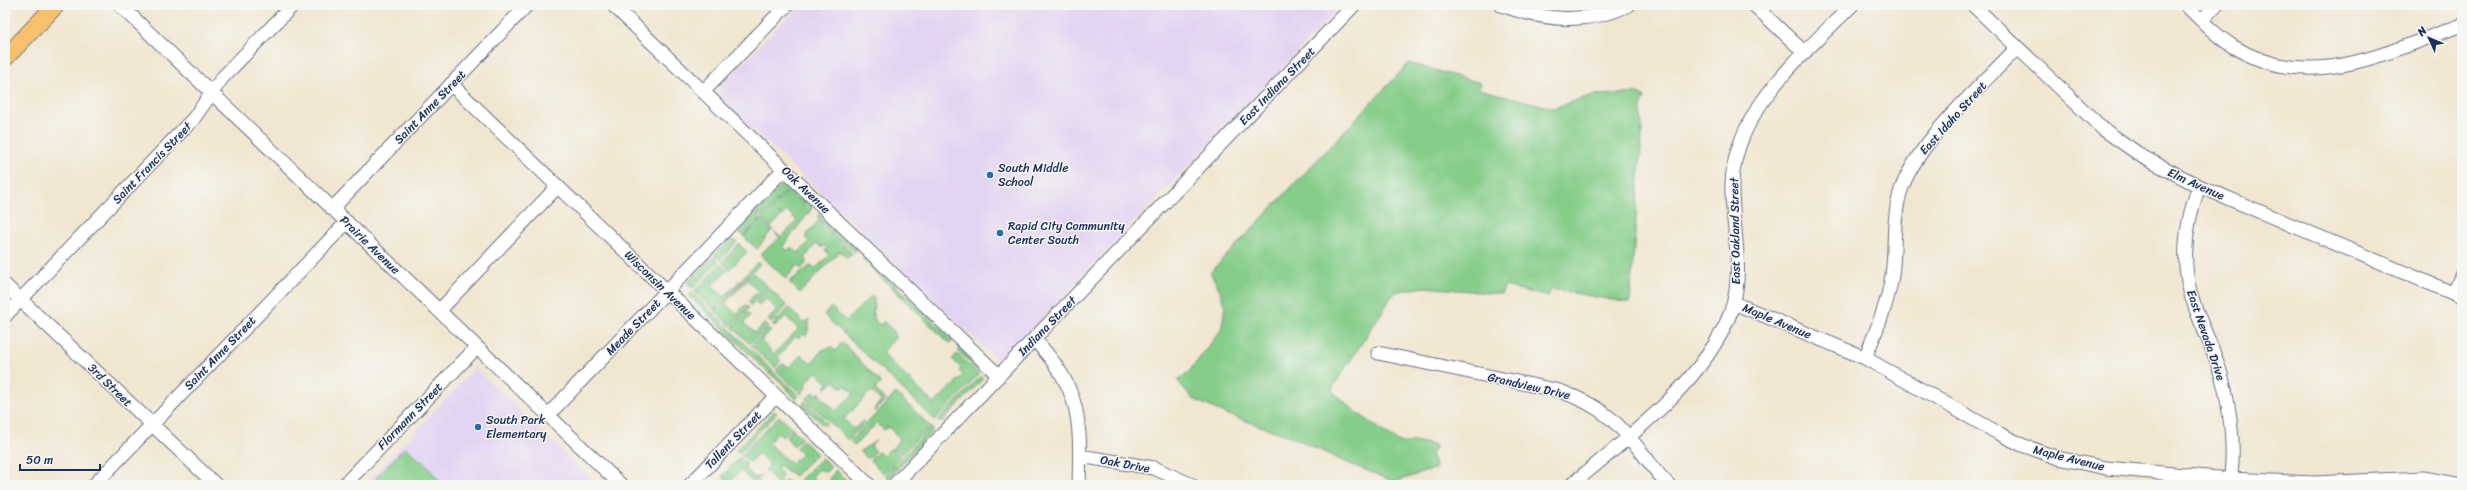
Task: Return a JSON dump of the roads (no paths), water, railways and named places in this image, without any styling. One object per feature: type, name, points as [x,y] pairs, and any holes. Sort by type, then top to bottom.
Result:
[{"type":"main road","points":[[5,58],[56,5]]},
{"type":"street","name":"Prairie Avenue","points":[[120,5],[621,485]]},
{"type":"street","name":"Saint Francis Street","points":[[5,316],[194,118],[211,92],[293,5]]},
{"type":"street","name":"Saint Anne Street","points":[[332,209],[527,5]]},
{"type":"street","name":"Oak Avenue","points":[[613,5],[999,376]]},
{"type":"street","points":[[704,92],[787,5]]},
{"type":"street","name":"East Indiana Street","points":[[1200,167],[1354,5]]},
{"type":"street","points":[[1501,5],[1518,11],[1555,18],[1592,18],[1629,5]]},
{"type":"street","points":[[1754,5],[1805,53]]},
{"type":"street","name":"East Oakland Street","points":[[1571,485],[1629,437],[1663,405],[1701,363],[1720,336],[1734,303],[1738,263],[1731,191],[1737,150],[1743,132],[1765,97],[1852,5]]},
{"type":"street","name":"Elm Avenue","points":[[1973,5],[2103,129],[2120,142],[2160,167],[2199,186],[2458,295]]},
{"type":"street","points":[[2186,5],[2232,46],[2249,56],[2281,66],[2312,69],[2343,66],[2462,25]]},
{"type":"street","points":[[2202,20],[2216,5]]},
{"type":"street","name":"East Idaho Street","points":[[1864,358],[1886,302],[1892,274],[1896,210],[1909,171],[1942,126],[2017,48]]},
{"type":"street","name":"Wisconsin Avenue","points":[[451,84],[869,485]]},
{"type":"street","name":"Indiana Street","points":[[894,485],[1200,167]]},
{"type":"street","name":"Meade Street","points":[[548,415],[784,169]]},
{"type":"street","points":[[439,311],[558,186]]},
{"type":"street","name":"East Nevada Drive","points":[[2199,186],[2192,207],[2187,237],[2187,276],[2196,308],[2218,363],[2227,401],[2232,442],[2230,482]]},
{"type":"street","name":"Saint Anne Street","points":[[94,485],[346,222]]},
{"type":"street","points":[[2458,295],[2462,274]]},
{"type":"street","name":"3rd Street","points":[[5,285],[216,485]]},
{"type":"street","name":"Maple Avenue","points":[[1734,303],[1864,358],[1998,433],[2046,454],[2106,468],[2230,482],[2314,483],[2423,478],[2462,485]]},
{"type":"street","points":[[1034,339],[1053,360],[1066,380],[1079,421],[1079,485]]},
{"type":"street","name":"Flormann Street","points":[[344,485],[477,347]]},
{"type":"street","name":"Grandview Drive","points":[[1378,353],[1560,391],[1600,409],[1629,437],[1669,485]]},
{"type":"street","name":"Tallent Street","points":[[690,485],[776,396]]},
{"type":"street","name":"Oak Drive","points":[[1080,456],[1154,468],[1192,485]]},
{"type":"place","name":"South Middle School","points":[[990,175]]},
{"type":"place","name":"Rapid City Community Center South","points":[[1000,233]]},
{"type":"place","name":"South Park Elementary","points":[[478,427]]}]
